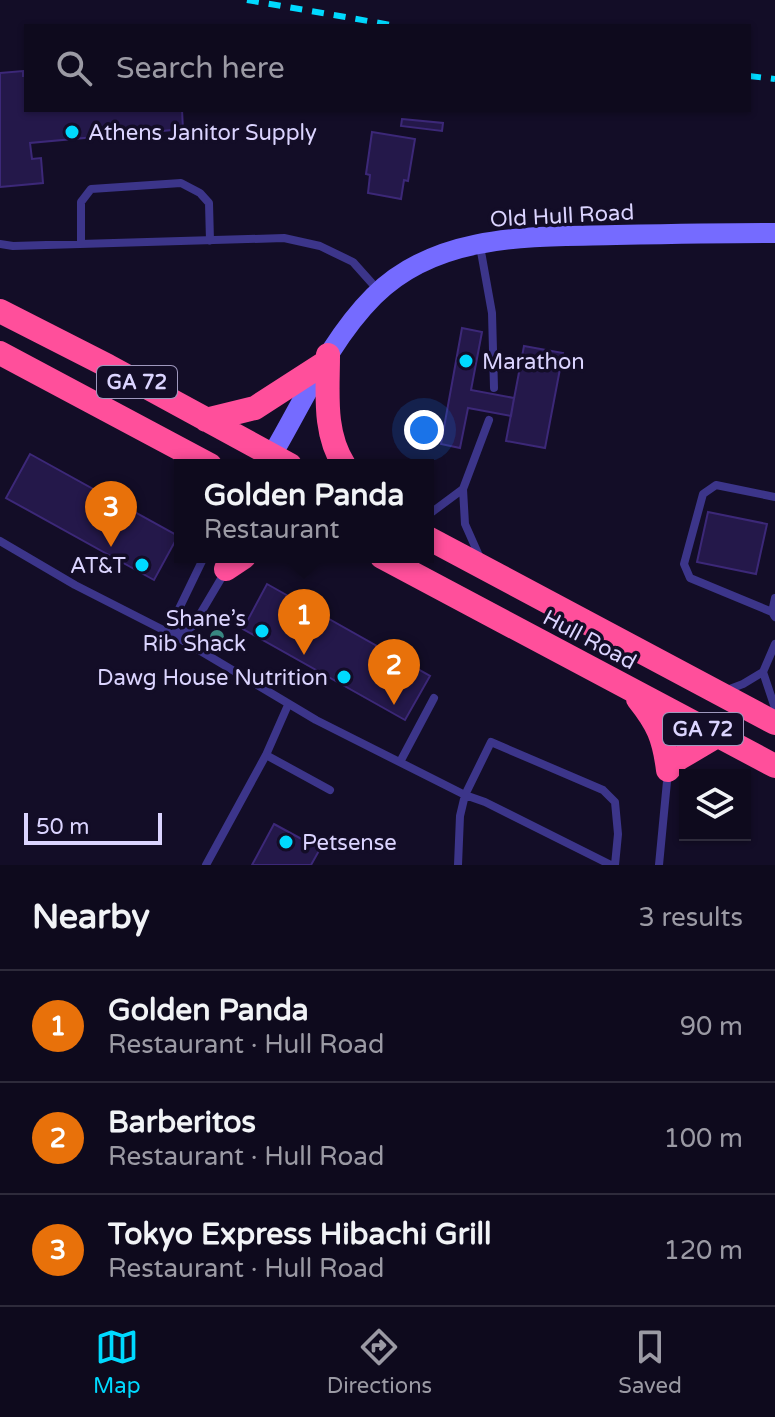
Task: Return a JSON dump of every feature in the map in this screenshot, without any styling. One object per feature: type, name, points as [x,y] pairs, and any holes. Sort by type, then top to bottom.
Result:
[{"type":"highway","name":"GA 72","points":[[0,311],[108,366],[271,459]]},
{"type":"highway","name":"GA 72","points":[[0,353],[199,459]]},
{"type":"highway","points":[[206,420],[255,408],[326,360]]},
{"type":"highway","points":[[326,360],[329,426],[341,459]]},
{"type":"highway","points":[[119,416],[174,460]]},
{"type":"highway","name":"Hull Road","points":[[434,541],[775,723]]},
{"type":"highway","name":"Hull Road","points":[[393,563],[775,766]]},
{"type":"highway","points":[[632,691],[656,720],[664,741],[668,770]]},
{"type":"highway","points":[[668,770],[678,759],[717,736]]},
{"type":"highway","points":[[740,748],[775,754]]},
{"type":"main road","name":"Old Hull Road","points":[[277,459],[326,360],[350,324],[379,291],[422,262],[479,243],[538,237],[775,233]]},
{"type":"lane","points":[[81,244],[81,202],[91,189],[181,183],[200,193],[209,203],[210,241]]},
{"type":"lane","points":[[0,244],[284,238],[320,246],[353,262],[379,291]]},
{"type":"lane","points":[[479,243],[492,313],[494,388]]},
{"type":"lane","points":[[485,568],[465,524],[463,489],[489,420]]},
{"type":"lane","points":[[775,497],[716,485],[703,494],[684,564],[690,578],[773,615],[775,598]]},
{"type":"lane","points":[[434,511],[463,489]]},
{"type":"lane","points":[[0,541],[75,585],[177,637],[288,705],[465,795],[613,865],[618,834],[615,802],[603,790],[491,742],[465,795],[460,816],[458,865]]},
{"type":"lane","points":[[177,637],[175,617],[201,563]]},
{"type":"lane","points":[[177,637],[193,626],[234,563]]},
{"type":"lane","points":[[718,693],[743,684],[763,672],[775,644]]},
{"type":"lane","points":[[763,672],[775,708]]},
{"type":"lane","points":[[400,762],[434,698]]},
{"type":"lane","points":[[206,865],[266,755],[288,705]]},
{"type":"lane","points":[[266,755],[330,790]]},
{"type":"lane","points":[[659,865],[668,770]]},
{"type":"building","name":"Athens Janitor Supply","points":[[23,71],[24,112],[182,112],[183,129],[30,143],[32,159],[41,158],[43,183],[0,187],[0,73]]},
{"type":"building","points":[[402,119],[443,123],[442,131],[401,126]]},
{"type":"building","points":[[372,132],[415,139],[408,181],[404,180],[401,199],[368,193],[370,175],[366,174]]},
{"type":"building","name":"Marathon","points":[[462,328],[482,332],[471,390],[514,398],[511,416],[468,408],[460,448],[441,444]]},
{"type":"building","points":[[524,346],[563,353],[545,448],[506,441]]},
{"type":"building","points":[[30,454],[174,534],[174,543],[154,580],[6,498]]},
{"type":"building","points":[[708,512],[767,524],[756,574],[697,562]]},
{"type":"building","points":[[267,584],[430,676],[405,720],[243,629]]},
{"type":"building","name":"Petsense","points":[[274,824],[320,849],[311,865],[252,865]]},
{"type":"railway","points":[[247,0],[385,24]]},
{"type":"railway","points":[[751,76],[775,79]]},
{"type":"place","name":"Athens Janitor Supply","points":[[72,132]]},
{"type":"place","name":"Marathon","points":[[466,361]]},
{"type":"place","name":"Tokyo Express Hibachi Grill","points":[[111,547]]},
{"type":"place","name":"AT&T","points":[[142,565]]},
{"type":"place","name":"Shane’s Rib Shack","points":[[262,631]]},
{"type":"place","name":"Golden Panda","points":[[304,655]]},
{"type":"place","name":"Dawg House Nutrition","points":[[344,677]]},
{"type":"place","name":"Barberitos","points":[[394,705]]},
{"type":"place","name":"Petsense","points":[[286,842]]}]
